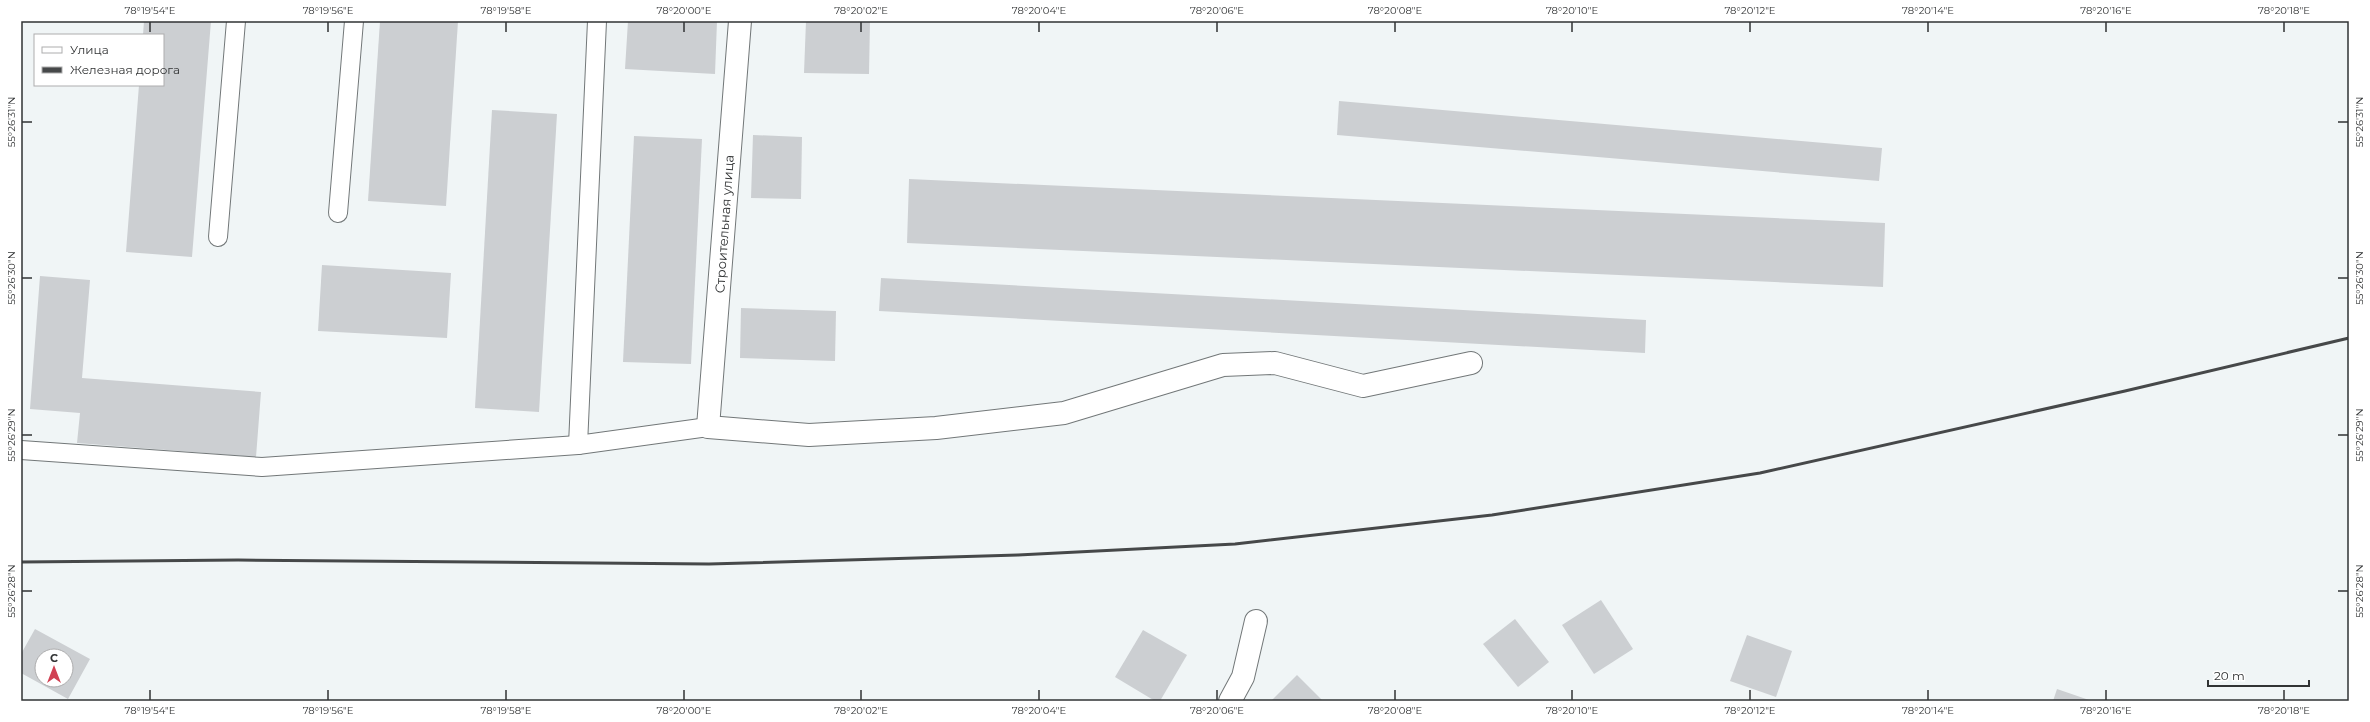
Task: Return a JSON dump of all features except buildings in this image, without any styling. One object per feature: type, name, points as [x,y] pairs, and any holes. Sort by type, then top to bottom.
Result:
[{"type":"street","name":"Строительная улица","points":[[708,427],[740,21]]},
{"type":"street","points":[[708,427],[809,435],[936,428],[1064,413],[1223,365],[1276,363],[1364,386],[1471,363]]},
{"type":"street","points":[[1230,701],[1244,677],[1256,621]]},
{"type":"lane","points":[[218,237],[236,21]]},
{"type":"lane","points":[[338,214],[354,21]]},
{"type":"lane","points":[[578,445],[597,21]]},
{"type":"lane","points":[[21,450],[262,467],[578,445],[708,427]]},
{"type":"railway","points":[[21,562],[238,560],[709,564],[1018,555],[1235,544],[1492,515],[1760,473],[2125,391],[2349,338]]}]
